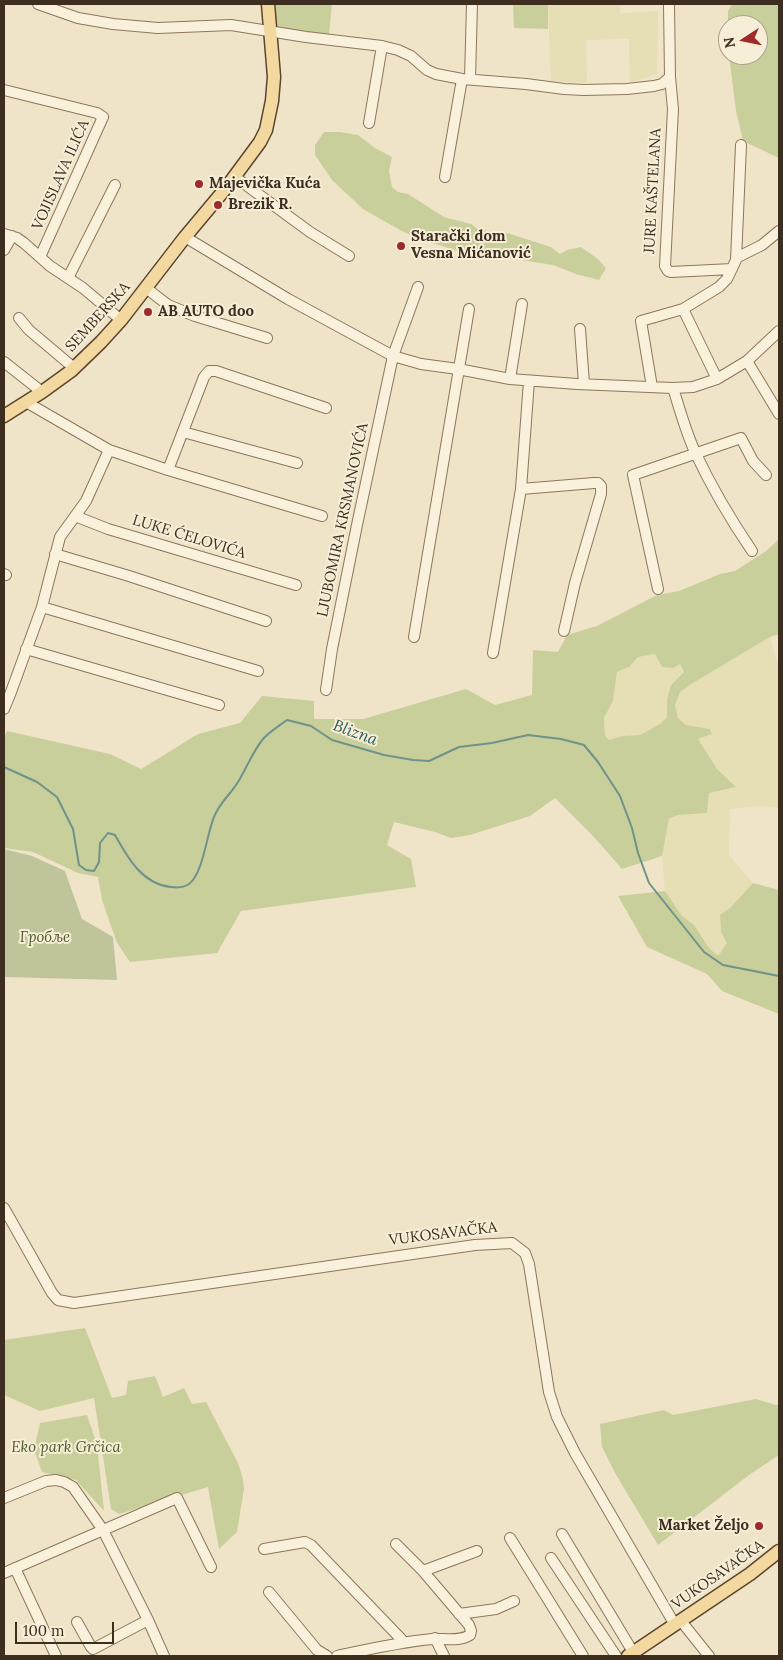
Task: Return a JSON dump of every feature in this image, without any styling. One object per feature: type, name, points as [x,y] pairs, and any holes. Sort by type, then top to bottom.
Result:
[{"type":"main road","name":"SEMBERSKA","points":[[4,416],[42,392],[74,368],[121,320],[185,237],[235,177],[260,142],[270,116],[274,76],[268,4]]},
{"type":"main road","name":"VUKOSAVAČKA","points":[[678,1623],[779,1552]]},
{"type":"main road","points":[[630,1654],[678,1623]]},
{"type":"street","points":[[38,4],[78,18],[112,24],[158,28],[231,25],[270,32],[382,46],[398,50],[410,56],[427,70],[436,74],[466,79],[564,89],[627,89],[662,84],[670,77]]},
{"type":"street","points":[[445,177],[466,79],[472,4]]},
{"type":"street","name":"JURE KAŠTELANA","points":[[669,4],[670,77],[673,109],[664,266],[671,272],[732,269]]},
{"type":"street","points":[[369,123],[382,46]]},
{"type":"street","points":[[662,84],[671,90]]},
{"type":"street","name":"VOJISLAVA ILIĆA","points":[[4,90],[97,113],[103,117],[40,257]]},
{"type":"street","points":[[652,387],[641,321],[684,309],[719,287],[727,279],[732,269],[736,258],[742,145]]},
{"type":"street","points":[[235,177],[310,232],[349,256]]},
{"type":"street","points":[[68,278],[115,185]]},
{"type":"street","points":[[736,258],[762,246],[779,231]]},
{"type":"street","points":[[4,250],[8,235],[24,243],[121,320]]},
{"type":"street","points":[[185,237],[281,294],[393,356],[421,364],[458,368],[510,379],[674,388],[699,386],[717,379],[747,361],[779,331]]},
{"type":"street","name":"SEMBERSKA","points":[[146,288],[168,305],[177,309],[267,338]]},
{"type":"street","name":"LJUBOMIRA KRSMANOVIĆA","points":[[326,690],[332,649],[393,356],[418,288]]},
{"type":"street","points":[[510,379],[522,304]]},
{"type":"street","points":[[414,637],[469,309]]},
{"type":"street","points":[[684,309],[717,379]]},
{"type":"street","name":"SEMBERSKA","points":[[19,318],[29,330],[74,368]]},
{"type":"street","points":[[580,329],[584,384]]},
{"type":"street","points":[[747,361],[779,414]]},
{"type":"street","points":[[4,362],[42,392]]},
{"type":"street","points":[[168,470],[204,377],[209,371],[216,371],[326,408]]},
{"type":"street","points":[[493,653],[521,489],[529,381]]},
{"type":"street","points":[[674,388],[685,427],[696,454],[734,524],[752,550]]},
{"type":"street","points":[[26,402],[109,450],[168,470],[322,516]]},
{"type":"street","points":[[183,432],[297,463]]},
{"type":"street","points":[[658,589],[633,475],[741,438],[753,461],[766,475]]},
{"type":"street","points":[[4,708],[8,691],[42,607],[60,538],[86,501],[109,450]]},
{"type":"street","points":[[521,489],[594,483],[598,483],[601,486],[564,631]]},
{"type":"street","name":"LUKE ĆELOVIĆA","points":[[75,516],[108,529],[296,585]]},
{"type":"street","points":[[55,554],[266,621]]},
{"type":"street","points":[[42,607],[258,671]]},
{"type":"street","points":[[26,649],[219,704]]},
{"type":"street","name":"VUKOSAVAČKA","points":[[4,1208],[52,1293],[58,1300],[74,1303],[475,1245],[512,1243],[525,1253],[529,1264],[549,1392],[557,1417],[576,1453],[678,1623]]},
{"type":"street","points":[[4,1498],[46,1481],[56,1480],[73,1487],[103,1530],[164,1656]]},
{"type":"street","points":[[4,1573],[177,1498],[211,1567]]},
{"type":"street","points":[[562,1534],[630,1654]]},
{"type":"street","points":[[510,1538],[583,1656]]},
{"type":"street","points":[[264,1549],[305,1542],[311,1545],[404,1642]]},
{"type":"street","points":[[337,1656],[404,1642],[435,1638],[465,1638],[470,1635],[469,1625],[423,1571],[396,1544]]},
{"type":"street","points":[[423,1571],[477,1551]]},
{"type":"street","points":[[551,1558],[616,1656]]},
{"type":"street","points":[[15,1568],[56,1656]]},
{"type":"street","points":[[269,1592],[317,1650],[327,1656]]},
{"type":"street","points":[[459,1614],[496,1609],[514,1601]]},
{"type":"street","points":[[77,1622],[90,1647],[93,1649],[148,1620]]},
{"type":"street","points":[[678,1623],[709,1656]]},
{"type":"street","points":[[435,1638],[444,1656]]},
{"type":"shaded area","points":[[548,4],[620,4],[620,13],[658,11],[657,74],[630,83],[629,39],[586,40],[587,83],[551,81]]},
{"type":"shaded area","points":[[770,637],[779,669],[779,808],[761,806],[730,809],[729,855],[753,883],[731,907],[720,915],[721,932],[728,943],[719,955],[715,954],[694,926],[682,916],[665,891],[662,856],[669,819],[678,815],[707,813],[709,793],[736,787],[717,769],[698,739],[712,734],[710,729],[686,725],[678,718],[675,705],[680,692]]},
{"type":"shaded area","points":[[655,654],[680,664],[684,673],[671,685],[667,699],[667,717],[660,724],[640,735],[622,736],[609,740],[605,736],[604,718],[613,701],[617,672],[629,667],[638,657]]},
{"type":"green space","points":[[274,4],[332,4],[329,35],[276,27]]},
{"type":"green space","points":[[513,4],[548,4],[548,29],[514,28]]},
{"type":"green space","points":[[732,4],[779,4],[779,158],[743,141],[736,111],[730,65],[768,65],[768,15],[728,15]]},
{"type":"green space","points":[[324,132],[358,135],[375,148],[392,157],[389,171],[392,187],[398,192],[408,194],[444,217],[471,224],[479,230],[504,232],[551,247],[560,254],[567,250],[581,247],[598,259],[606,268],[599,280],[553,265],[458,251],[417,238],[400,230],[363,209],[332,180],[315,155],[315,145]]},
{"type":"green space","points":[[779,539],[779,634],[770,637],[693,683],[680,692],[675,705],[678,718],[686,725],[710,729],[712,734],[698,739],[717,769],[736,787],[709,793],[707,813],[678,815],[669,819],[662,856],[622,869],[593,836],[555,798],[530,816],[470,835],[451,838],[394,822],[387,845],[411,859],[416,887],[241,911],[217,953],[130,962],[117,943],[102,900],[98,877],[78,873],[33,852],[4,848],[4,738],[7,731],[110,754],[141,769],[198,734],[240,723],[262,696],[314,701],[314,719],[363,719],[466,689],[495,705],[532,695],[533,650],[558,652],[567,635],[597,626],[657,595],[679,591],[720,574],[735,571],[766,551]],"holes":[[[655,654],[662,667],[673,668],[680,664],[684,672],[671,685],[667,699],[667,717],[660,724],[640,735],[622,736],[609,740],[605,736],[604,718],[613,701],[617,672],[629,667],[638,657]]]},
{"type":"green space","name":"Гробље","points":[[4,849],[32,856],[65,871],[82,919],[113,937],[117,980],[4,977]]},
{"type":"green space","points":[[753,883],[779,890],[779,1014],[722,991],[707,974],[647,947],[618,896],[665,891],[682,916],[694,925],[707,945],[715,954],[719,955],[727,943],[721,932],[720,915],[731,907]]},
{"type":"green space","points":[[85,1328],[112,1398],[126,1395],[128,1381],[155,1376],[163,1397],[184,1388],[192,1404],[206,1402],[238,1463],[244,1489],[237,1532],[219,1549],[208,1487],[119,1514],[111,1509],[94,1398],[40,1411],[4,1395],[4,1340]]},
{"type":"green space","points":[[756,1399],[776,1405],[779,1404],[779,1455],[749,1475],[658,1545],[615,1473],[602,1447],[600,1424],[664,1410],[673,1415]]},
{"type":"green space","name":"Eko park Grčica","points":[[87,1415],[97,1444],[104,1511],[76,1480],[42,1472],[34,1450],[40,1423]]},
{"type":"waterway","name":"Blizna","points":[[4,767],[37,782],[57,797],[73,829],[79,865],[86,870],[94,871],[99,862],[100,843],[108,833],[115,835],[131,861],[144,875],[161,885],[178,888],[189,884],[198,872],[216,812],[238,782],[259,744],[265,736],[287,720],[311,726],[332,740],[384,755],[413,760],[429,761],[459,747],[492,743],[528,735],[561,739],[584,745],[598,762],[620,796],[649,883],[704,952],[723,965],[779,976]]},
{"type":"place","name":"Majevička Kuća","points":[[199,184]]},
{"type":"place","name":"Brezik R.","points":[[218,205]]},
{"type":"place","name":"Starački dom Vesna Mićanović","points":[[401,246]]},
{"type":"place","name":"AB AUTO doo","points":[[148,312]]},
{"type":"place","name":"Market Željo","points":[[759,1526]]}]
